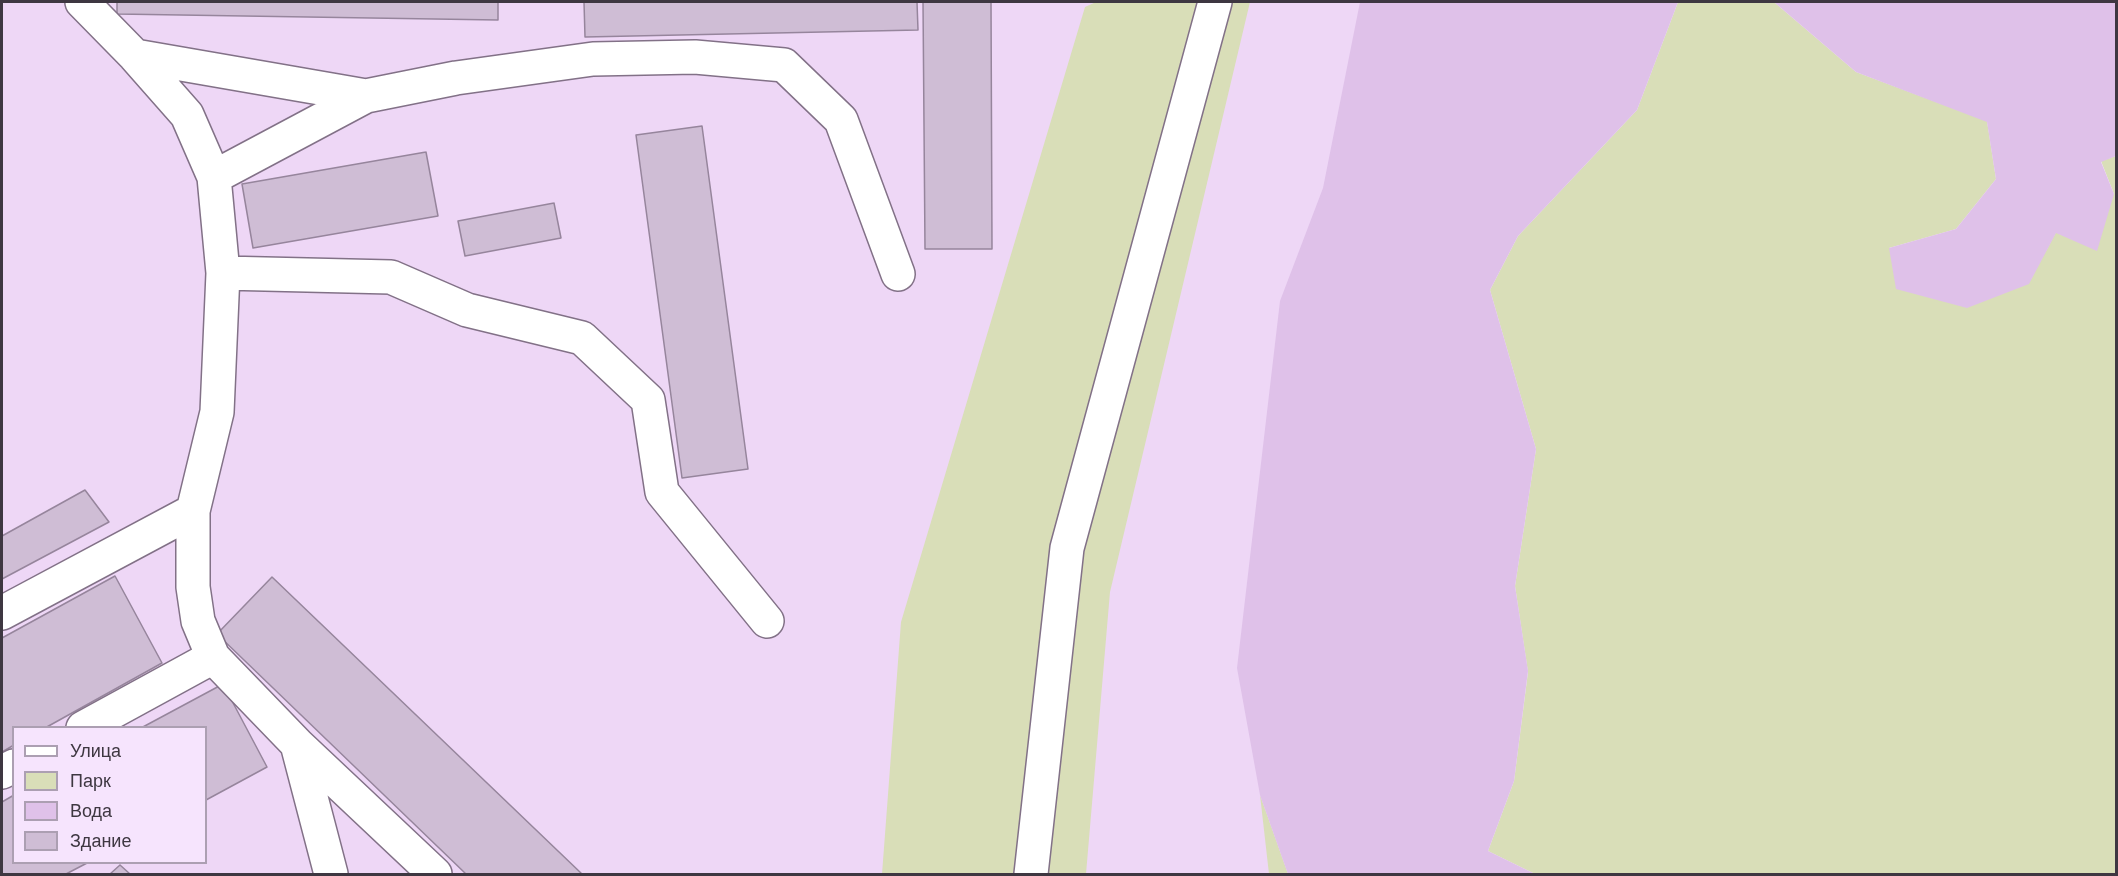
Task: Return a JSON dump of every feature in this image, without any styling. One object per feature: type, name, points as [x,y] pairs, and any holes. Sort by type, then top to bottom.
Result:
[{"type":"lane","points":[[82,2],[135,56],[187,115],[214,177],[223,273],[217,412],[194,511],[193,587],[198,621],[213,657],[297,744],[435,874]]},
{"type":"lane","points":[[1031,874],[1067,548],[1215,2]]},
{"type":"lane","points":[[135,56],[366,96]]},
{"type":"lane","points":[[214,177],[366,96],[456,78],[593,59],[695,57],[784,65],[841,120],[898,274]]},
{"type":"lane","points":[[223,273],[392,277],[467,310],[582,338],[648,400],[662,492],[767,621]]},
{"type":"lane","points":[[2,613],[194,511]]},
{"type":"lane","points":[[87,726],[213,657]]},
{"type":"lane","points":[[297,744],[331,874]]},
{"type":"shaded area","points":[[2,2],[1471,2],[1387,874],[2,874]]},
{"type":"green space","points":[[1096,2],[1250,2],[1110,592],[1086,874],[882,874],[901,622],[1085,7]]},
{"type":"green space","points":[[1678,2],[1774,2],[1856,72],[1987,121],[1996,179],[1956,229],[1889,248],[2028,284],[2056,232],[2114,194],[2101,161],[2116,156],[2116,874],[1535,874],[1488,851],[1514,781],[1528,672],[1515,586],[1536,449],[1490,290],[1518,236],[1637,110]]},
{"type":"green space","points":[[1260,795],[1288,874],[1269,874]]},
{"type":"water","points":[[1360,2],[1678,2],[1637,110],[1518,236],[1490,290],[1536,449],[1515,586],[1528,671],[1514,781],[1488,851],[1535,874],[1288,874],[1260,795],[1237,668],[1280,301],[1323,188]]},
{"type":"water","points":[[1774,2],[2116,2],[2116,156],[2101,162],[2114,194],[2097,251],[2056,233],[2029,284],[1967,308],[1896,289],[1889,248],[1956,229],[1996,179],[1987,122],[1856,72]]},
{"type":"building","points":[[117,2],[498,2],[498,20],[117,14]]},
{"type":"building","points":[[584,2],[917,2],[918,30],[585,37]]},
{"type":"building","points":[[923,2],[991,2],[992,249],[925,249]]},
{"type":"building","points":[[702,126],[748,469],[682,478],[636,135]]},
{"type":"building","points":[[426,152],[438,216],[253,248],[242,184]]},
{"type":"building","points":[[554,203],[561,238],[465,256],[458,221]]},
{"type":"building","points":[[85,490],[109,522],[2,579],[2,536]]},
{"type":"building","points":[[115,576],[162,663],[49,726],[12,726],[12,746],[2,752],[2,638]]},
{"type":"building","points":[[272,577],[582,874],[466,874],[217,634]]},
{"type":"building","points":[[223,684],[267,767],[207,799],[207,726],[145,726]]},
{"type":"building","points":[[12,796],[12,864],[85,864],[66,874],[2,874],[2,802]]},
{"type":"building","points":[[120,865],[130,874],[110,874]]}]
